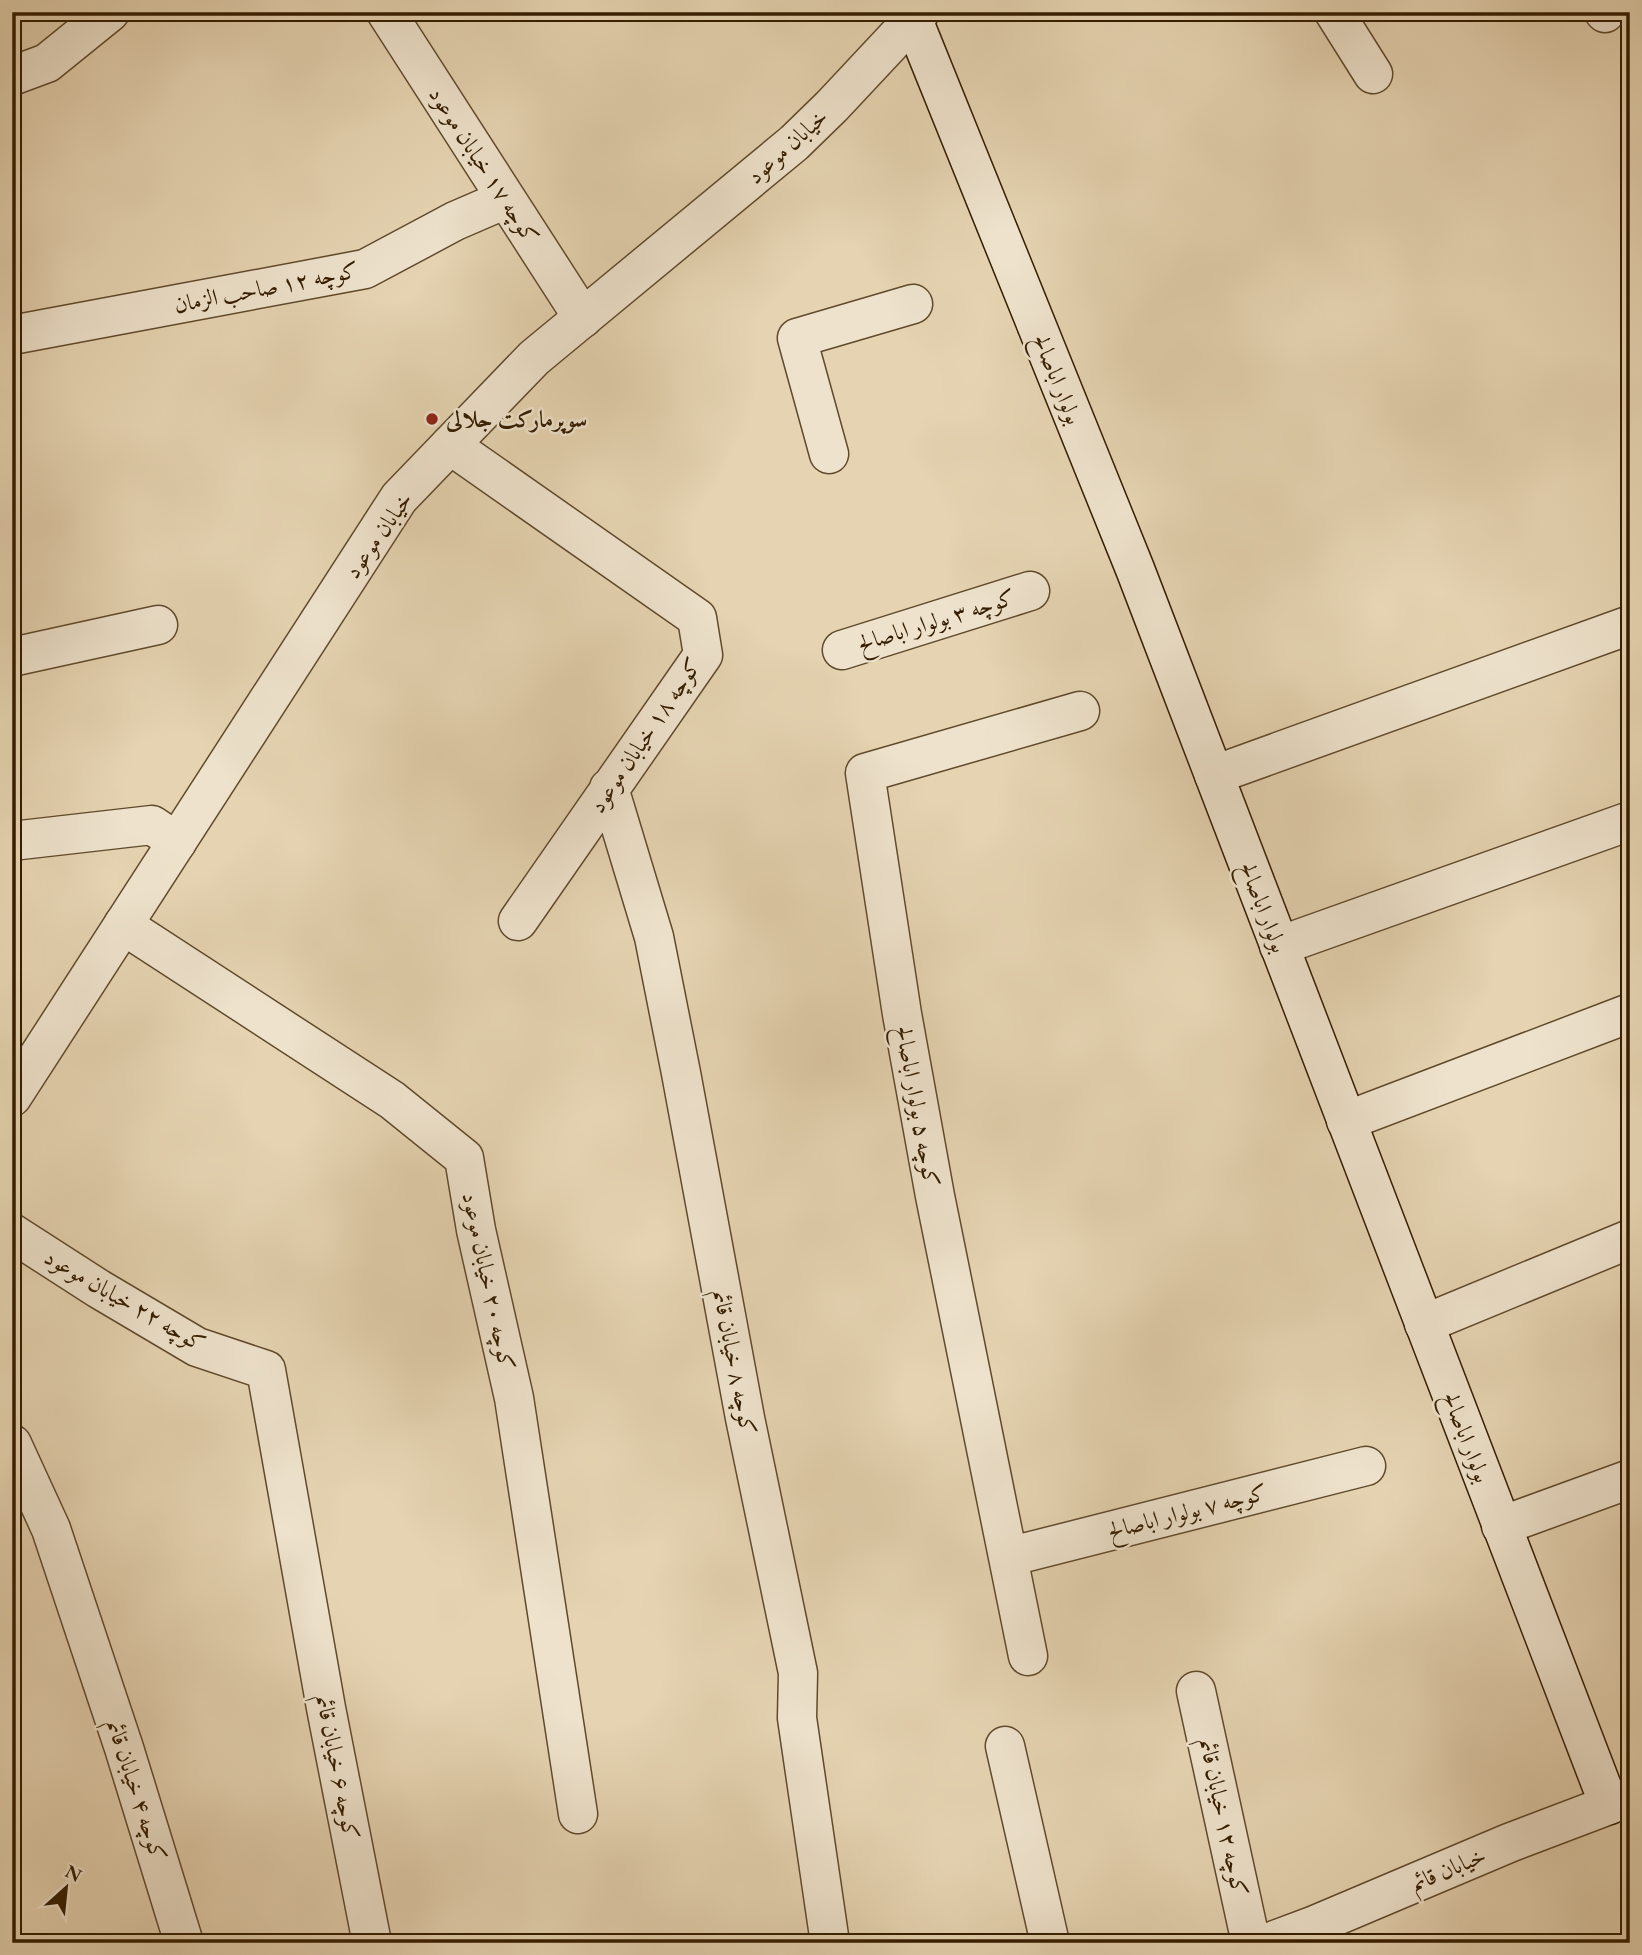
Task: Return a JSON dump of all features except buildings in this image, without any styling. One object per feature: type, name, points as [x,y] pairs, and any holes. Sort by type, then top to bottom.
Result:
[{"type":"street","points":[[12,76],[47,63],[110,12]]},
{"type":"street","name":"کوچه ۱۷ خیابان موعود","points":[[386,12],[583,318]]},
{"type":"street","points":[[1334,12],[1373,74]]},
{"type":"street","name":"خیابان موعود","points":[[12,1097],[399,498],[534,358],[794,143],[832,106],[914,15]]},
{"type":"street","name":"بولوار اباصالح","points":[[914,15],[1130,556],[1501,1526],[1620,1801]]},
{"type":"street","name":"کوچه ۱۲ صاحب الزمان","points":[[12,335],[365,269],[455,221],[506,199]]},
{"type":"street","points":[[830,454],[797,338],[913,304]]},
{"type":"street","name":"کوچه ۱۸ خیابان موعود","points":[[450,445],[697,618],[703,655],[518,921]]},
{"type":"street","name":"کوچه ۳ بولوار اباصالح","points":[[842,650],[1030,591]]},
{"type":"street","points":[[12,657],[158,625]]},
{"type":"street","points":[[1213,775],[1630,625]]},
{"type":"street","name":"کوچه ۵ بولوار اباصالح","points":[[1028,1656],[934,1196],[902,1014],[865,773],[1080,712]]},
{"type":"street","name":"کوچه ۸ خیابان قائم","points":[[610,788],[654,937],[745,1418],[798,1673],[797,1718],[830,1943]]},
{"type":"street","points":[[1279,946],[1630,821]]},
{"type":"street","points":[[12,841],[152,825],[177,842]]},
{"type":"street","name":"کوچه ۲۰ خیابان موعود","points":[[123,925],[392,1100],[464,1157],[477,1230],[514,1398],[578,1814]]},
{"type":"street","points":[[1346,1121],[1630,1013]]},
{"type":"street","name":"کوچه ۲۲ خیابان موعود","points":[[12,1233],[197,1347],[266,1370],[306,1592]]},
{"type":"street","points":[[1424,1324],[1630,1239]]},
{"type":"street","name":"کوچه ۴ خیابان قائم","points":[[12,1444],[51,1529],[124,1748],[184,1943]]},
{"type":"street","name":"کوچه ۷ بولوار اباصالح","points":[[1008,1557],[1366,1466]]},
{"type":"street","points":[[1501,1526],[1630,1479]]},
{"type":"street","name":"کوچه ۶ خیابان قائم","points":[[306,1592],[372,1943]]},
{"type":"street","name":"کوچه ۱۲ خیابان قائم","points":[[1196,1691],[1251,1943]]},
{"type":"street","points":[[1005,1746],[1050,1943]]},
{"type":"street","name":"خیابان قائم","points":[[1267,1943],[1319,1934],[1509,1843],[1620,1801]]},
{"type":"place","name":"سوپرمارکت جلالی","points":[[432,419]]}]
